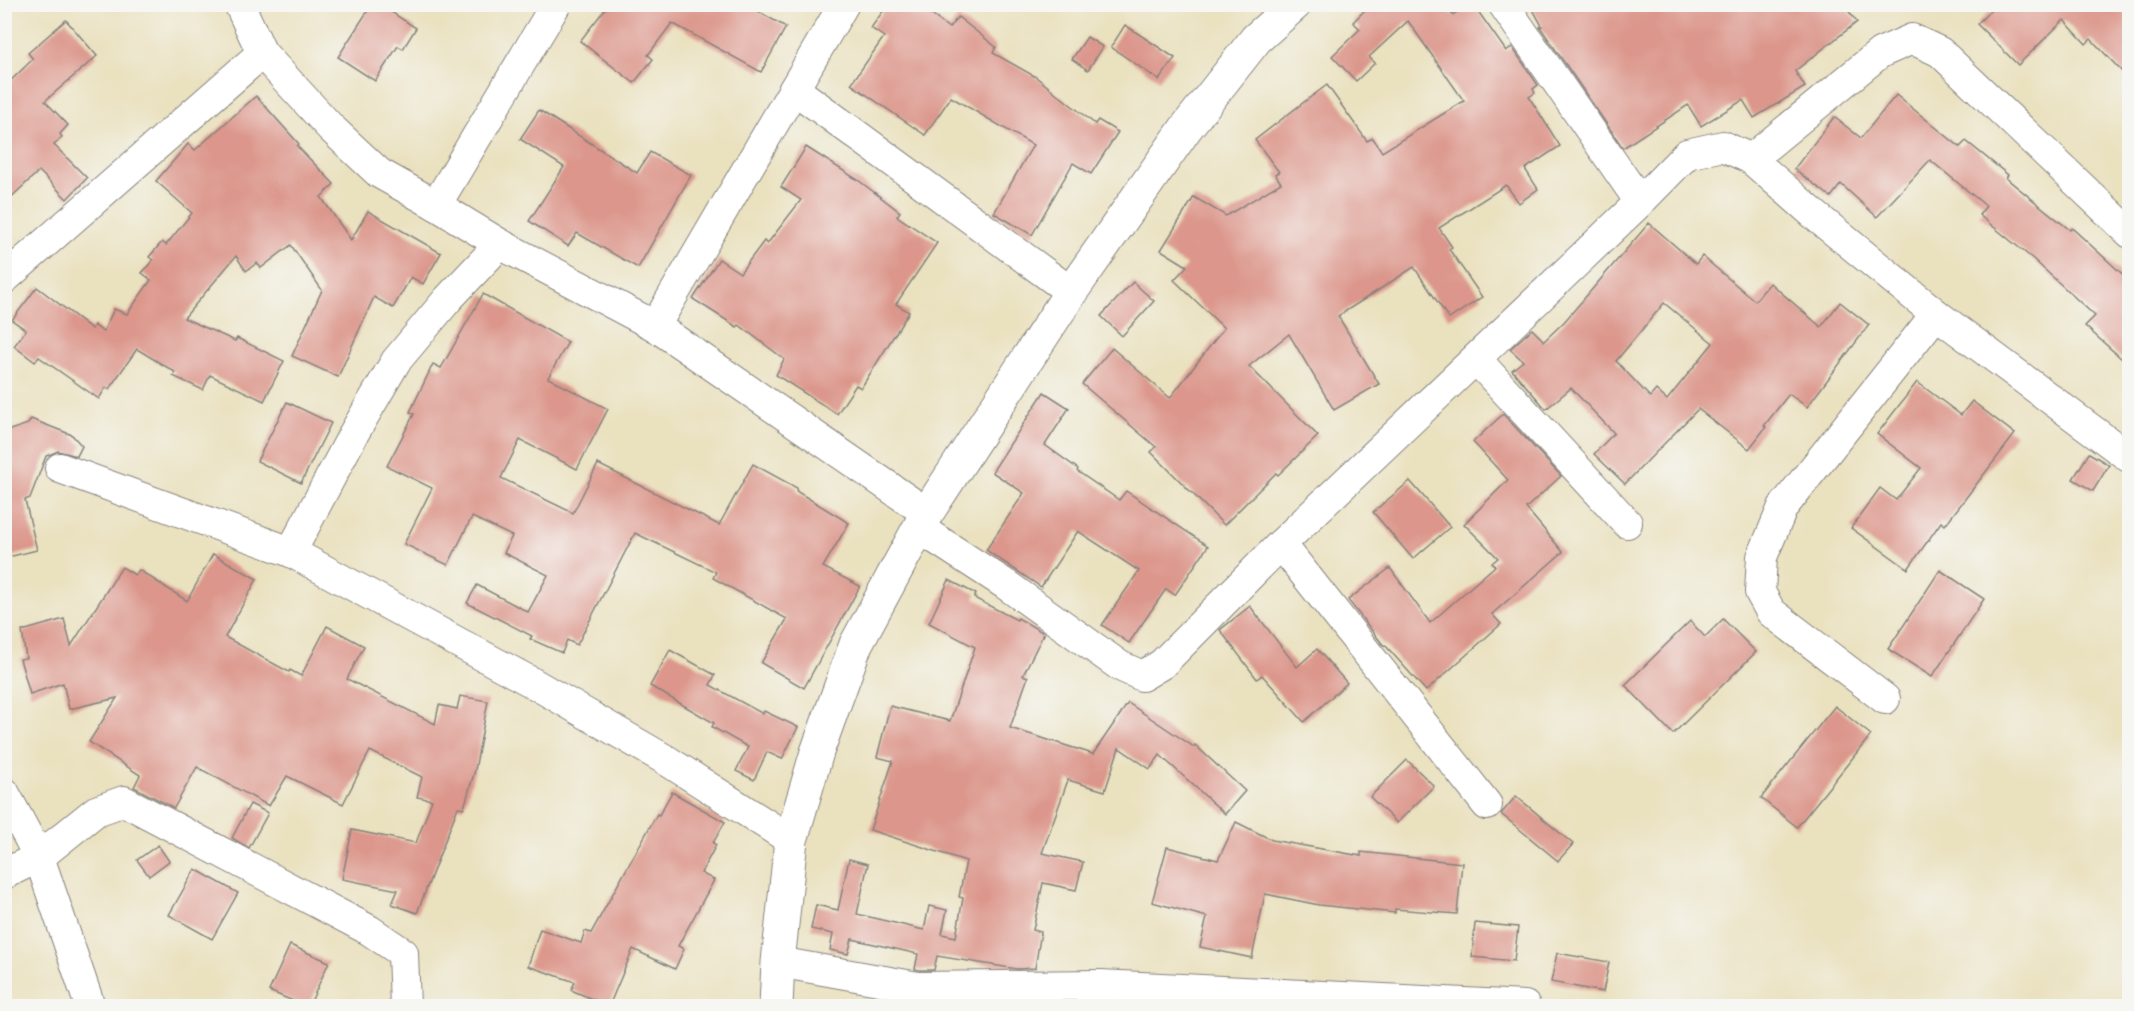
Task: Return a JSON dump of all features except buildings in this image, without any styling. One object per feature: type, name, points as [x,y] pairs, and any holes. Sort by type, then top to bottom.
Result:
[{"type":"street","points":[[239,4],[262,53],[331,128],[379,173],[436,204],[500,244],[655,326],[923,520],[1005,584],[1120,666],[1142,676],[1162,664],[1281,544],[1640,202],[1687,154],[1723,146],[1751,159],[1817,217],[1936,314],[2130,458]]},
{"type":"street","points":[[436,204],[556,4]]},
{"type":"street","points":[[655,326],[844,4]]},
{"type":"street","points":[[1503,4],[1640,202]]},
{"type":"street","points":[[776,1006],[778,962],[791,840],[817,752],[856,644],[923,520],[1071,292],[1186,128],[1256,39],[1291,6]]},
{"type":"street","points":[[1751,159],[1880,53],[1912,39],[1940,51],[2130,233]]},
{"type":"street","points":[[4,279],[262,53]]},
{"type":"street","points":[[794,89],[1071,292]]},
{"type":"street","points":[[291,552],[354,433],[396,361],[448,299],[500,244]]},
{"type":"street","points":[[1885,699],[1771,612],[1760,592],[1761,557],[1783,507],[1936,314]]},
{"type":"street","points":[[1476,358],[1627,523]]},
{"type":"street","points":[[60,468],[291,552],[543,689],[666,760],[791,840]]},
{"type":"street","points":[[1281,544],[1486,805]]},
{"type":"street","points":[[4,792],[39,857],[90,1006]]},
{"type":"street","points":[[4,874],[39,857],[96,811],[124,801],[369,930],[403,953],[405,1006]]},
{"type":"street","points":[[778,962],[918,987],[1044,996],[1100,985],[1525,1006]]}]
